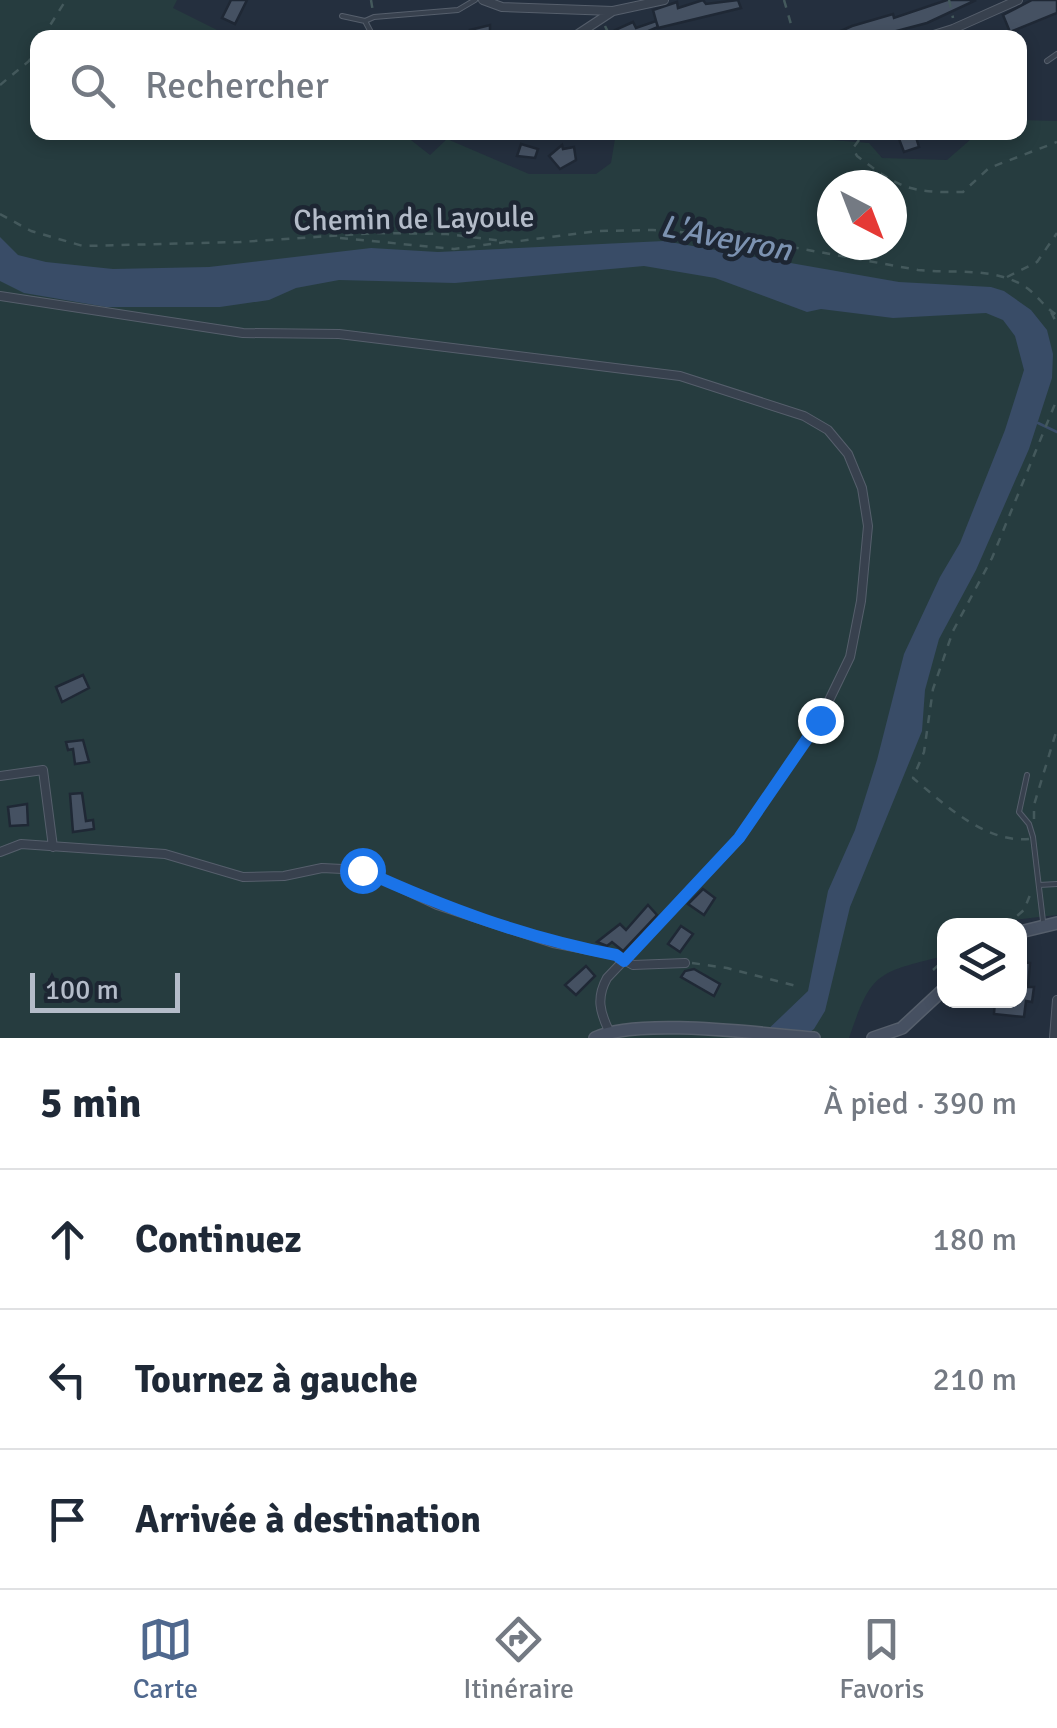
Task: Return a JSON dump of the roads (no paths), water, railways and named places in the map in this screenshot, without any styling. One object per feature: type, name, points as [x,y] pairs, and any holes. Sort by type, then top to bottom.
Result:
[{"type":"street","points":[[483,0],[502,6],[613,11],[664,0]]},
{"type":"street","points":[[958,30],[1018,0]]},
{"type":"street","points":[[585,30],[613,11]]},
{"type":"street","points":[[0,296],[243,333],[339,334],[680,376],[804,416],[828,430],[848,454],[862,488],[868,526],[862,602],[850,657],[820,720],[739,838],[607,978],[600,1010],[609,1032]]},
{"type":"street","points":[[0,776],[42,770],[53,847]]},
{"type":"street","points":[[0,852],[21,844],[165,854],[243,877],[284,876],[322,868],[362,870],[438,905],[553,943],[616,955],[644,966],[686,962]]},
{"type":"street","points":[[1027,930],[1057,923]]},
{"type":"street","points":[[873,1038],[902,1028],[937,996]]},
{"type":"street","points":[[1054,1038],[1057,1000]]},
{"type":"street","points":[[595,1038],[641,1028],[814,1038]]},
{"type":"lane","points":[[342,16],[365,20],[458,10],[475,0]]},
{"type":"lane","points":[[365,20],[370,30]]},
{"type":"lane","points":[[1047,61],[1057,54]]},
{"type":"lane","points":[[1027,775],[1019,812],[1030,824],[1043,926]]},
{"type":"lane","points":[[1038,885],[1057,884]]},
{"type":"water","points":[[0,237],[18,255],[113,269],[209,267],[371,248],[438,252],[664,241],[899,282],[991,287],[1004,291],[1031,310],[1047,330],[1053,354],[1052,378],[1029,449],[976,570],[939,639],[925,690],[922,731],[850,907],[825,1011],[814,1029],[802,1038],[759,1038],[808,991],[828,891],[855,830],[904,654],[960,543],[1005,430],[1024,370],[1015,336],[1003,320],[986,313],[893,318],[821,309],[807,312],[715,278],[644,266],[455,283],[339,280],[296,288],[269,300],[220,307],[106,307],[24,293],[0,281]]},
{"type":"waterway","points":[[1038,423],[1057,432]]},
{"type":"water label","name":"L'Aveyron","points":[[726,238]]}]
